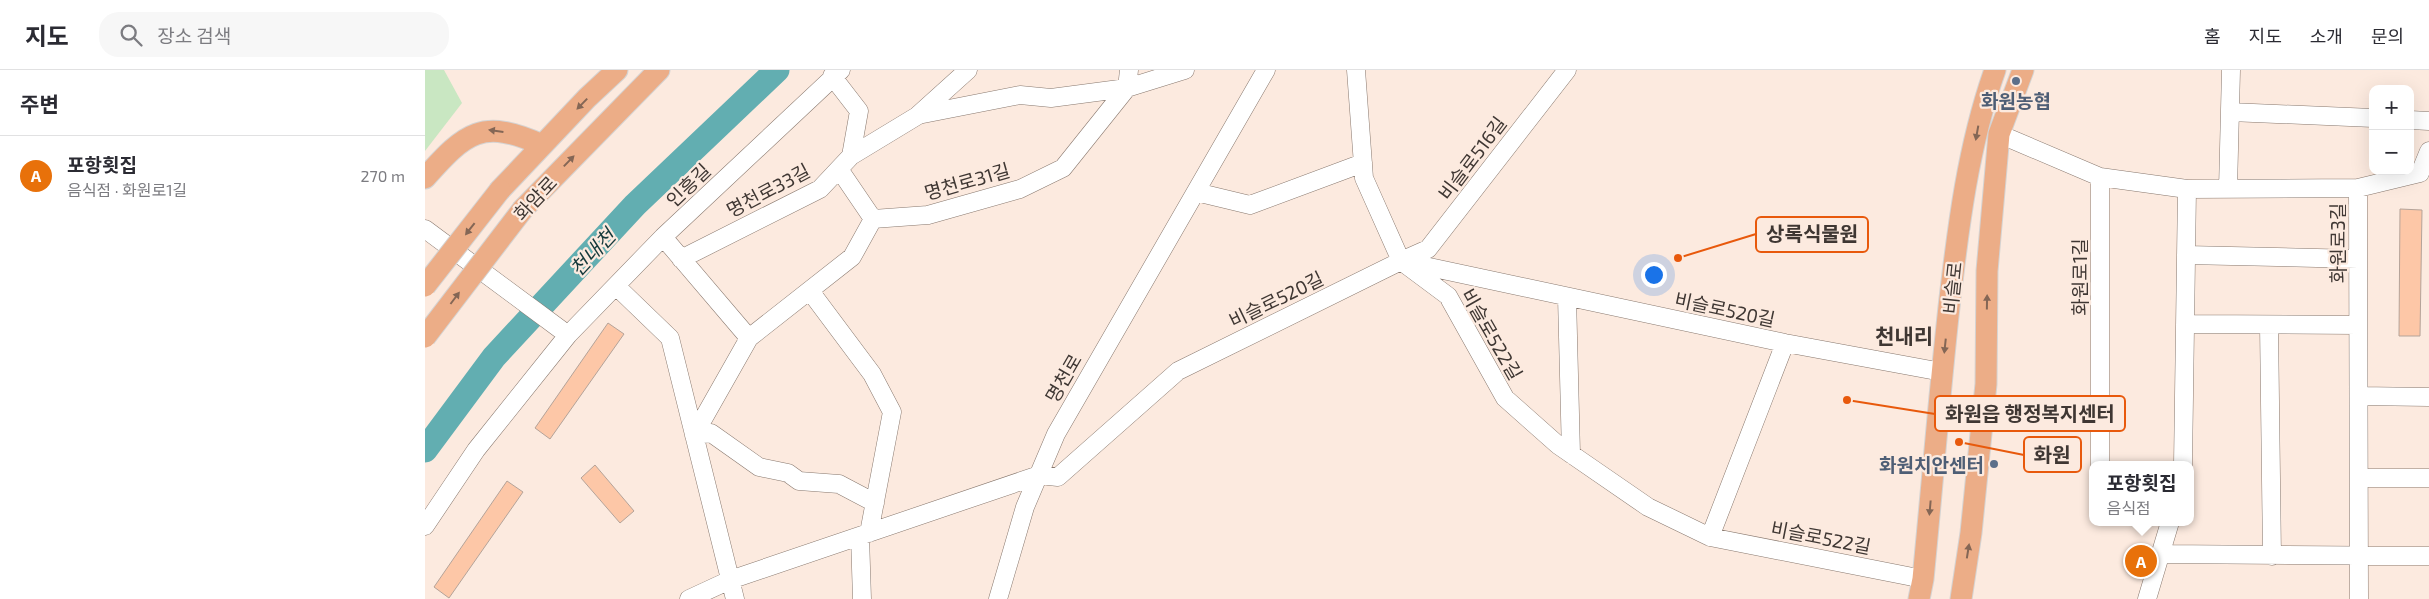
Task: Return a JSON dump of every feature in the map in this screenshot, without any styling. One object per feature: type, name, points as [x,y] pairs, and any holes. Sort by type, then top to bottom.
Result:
[{"type":"main road","name":"화암로","points":[[425,286],[500,190],[617,70]]},
{"type":"main road","name":"화암로","points":[[425,337],[523,208],[659,70]]},
{"type":"main road","name":"비슬로","points":[[1921,589],[1957,239],[1981,110],[1995,70]]},
{"type":"main road","name":"비슬로","points":[[1961,599],[1971,533],[1986,384],[1987,271],[1999,134],[2023,70]]},
{"type":"main road","points":[[425,178],[464,139],[488,130],[519,134],[543,145]]},
{"type":"street","name":"명천로33길","points":[[681,259],[820,188],[851,156],[917,116],[968,70]]},
{"type":"street","points":[[1129,70],[1127,88],[1185,70]]},
{"type":"street","name":"명천로","points":[[999,599],[1025,507],[1055,434],[1266,70]]},
{"type":"street","name":"비슬로522길","points":[[1356,70],[1364,178],[1401,261],[1447,296],[1505,398],[1571,454],[1648,507],[1710,537],[1921,589]]},
{"type":"street","name":"비슬로516길","points":[[1401,261],[1428,249],[1567,70]]},
{"type":"street","points":[[2229,189],[2231,70]]},
{"type":"street","points":[[836,73],[859,110],[851,156]]},
{"type":"street","name":"인흥길","points":[[425,526],[476,450],[568,335],[663,237],[836,73]]},
{"type":"street","name":"명천로33길","points":[[917,116],[1020,95],[1051,98],[1127,88]]},
{"type":"street","name":"명천로31길","points":[[873,219],[928,215],[1020,189],[1063,168],[1127,88]]},
{"type":"street","points":[[2230,112],[2369,118]]},
{"type":"street","points":[[2414,120],[2429,121]]},
{"type":"street","points":[[1999,134],[2100,177],[2187,189],[2358,188]]},
{"type":"street","name":"화원로3길","points":[[2359,599],[2358,188],[2419,173],[2429,150]]},
{"type":"street","points":[[1195,192],[1250,205],[1363,163]]},
{"type":"street","points":[[694,435],[749,338],[852,257],[873,219],[839,169]]},
{"type":"street","name":"화원로1길","points":[[2100,177],[2100,461]]},
{"type":"street","points":[[2183,461],[2187,189]]},
{"type":"street","points":[[425,229],[568,335]]},
{"type":"street","points":[[663,237],[703,287],[713,294],[749,338]]},
{"type":"street","points":[[2186,255],[2358,259]]},
{"type":"street","name":"비슬로520길","points":[[689,599],[730,580],[1039,475],[1058,477],[1178,371],[1401,261],[1785,343],[1942,372]]},
{"type":"street","points":[[616,286],[670,338],[735,599]]},
{"type":"street","points":[[810,291],[877,382],[892,412],[875,503],[865,534],[862,599]]},
{"type":"street","points":[[1567,297],[1571,454]]},
{"type":"street","points":[[2185,324],[2358,325]]},
{"type":"street","points":[[2269,325],[2272,556]]},
{"type":"street","name":"비슬로520길","points":[[1710,537],[1785,343]]},
{"type":"street","points":[[2359,396],[2429,397]]},
{"type":"street","points":[[694,435],[711,433],[759,466],[788,473],[799,481],[839,484],[875,503]]},
{"type":"street","points":[[2359,478],[2429,478]]},
{"type":"street","points":[[2147,599],[2169,526]]},
{"type":"street","points":[[2161,554],[2359,557],[2429,556]]},
{"type":"green space","points":[[425,70],[444,70],[462,103],[425,151]]},
{"type":"building","points":[[2400,209],[2422,210],[2420,336],[2399,336]]},
{"type":"building","points":[[608,323],[624,334],[550,439],[535,428]]},
{"type":"building","points":[[595,465],[634,511],[620,523],[581,478]]},
{"type":"building","points":[[507,481],[523,492],[449,598],[434,587]]},
{"type":"waterway","name":"천내천","points":[[425,450],[494,357],[635,205],[777,70]]},
{"type":"place","name":"화원농협","points":[[2016,81]]},
{"type":"place","name":"상록식물원","points":[[1678,258]]},
{"type":"place","name":"화원읍 행정복지센터","points":[[1847,400]]},
{"type":"place","name":"화원","points":[[1959,442]]},
{"type":"place","name":"화원치안센터","points":[[1994,464]]},
{"type":"place","name":"포항횟집","points":[[2141,561]]},
{"type":"district","name":"천내리","points":[[1904,335]]}]
